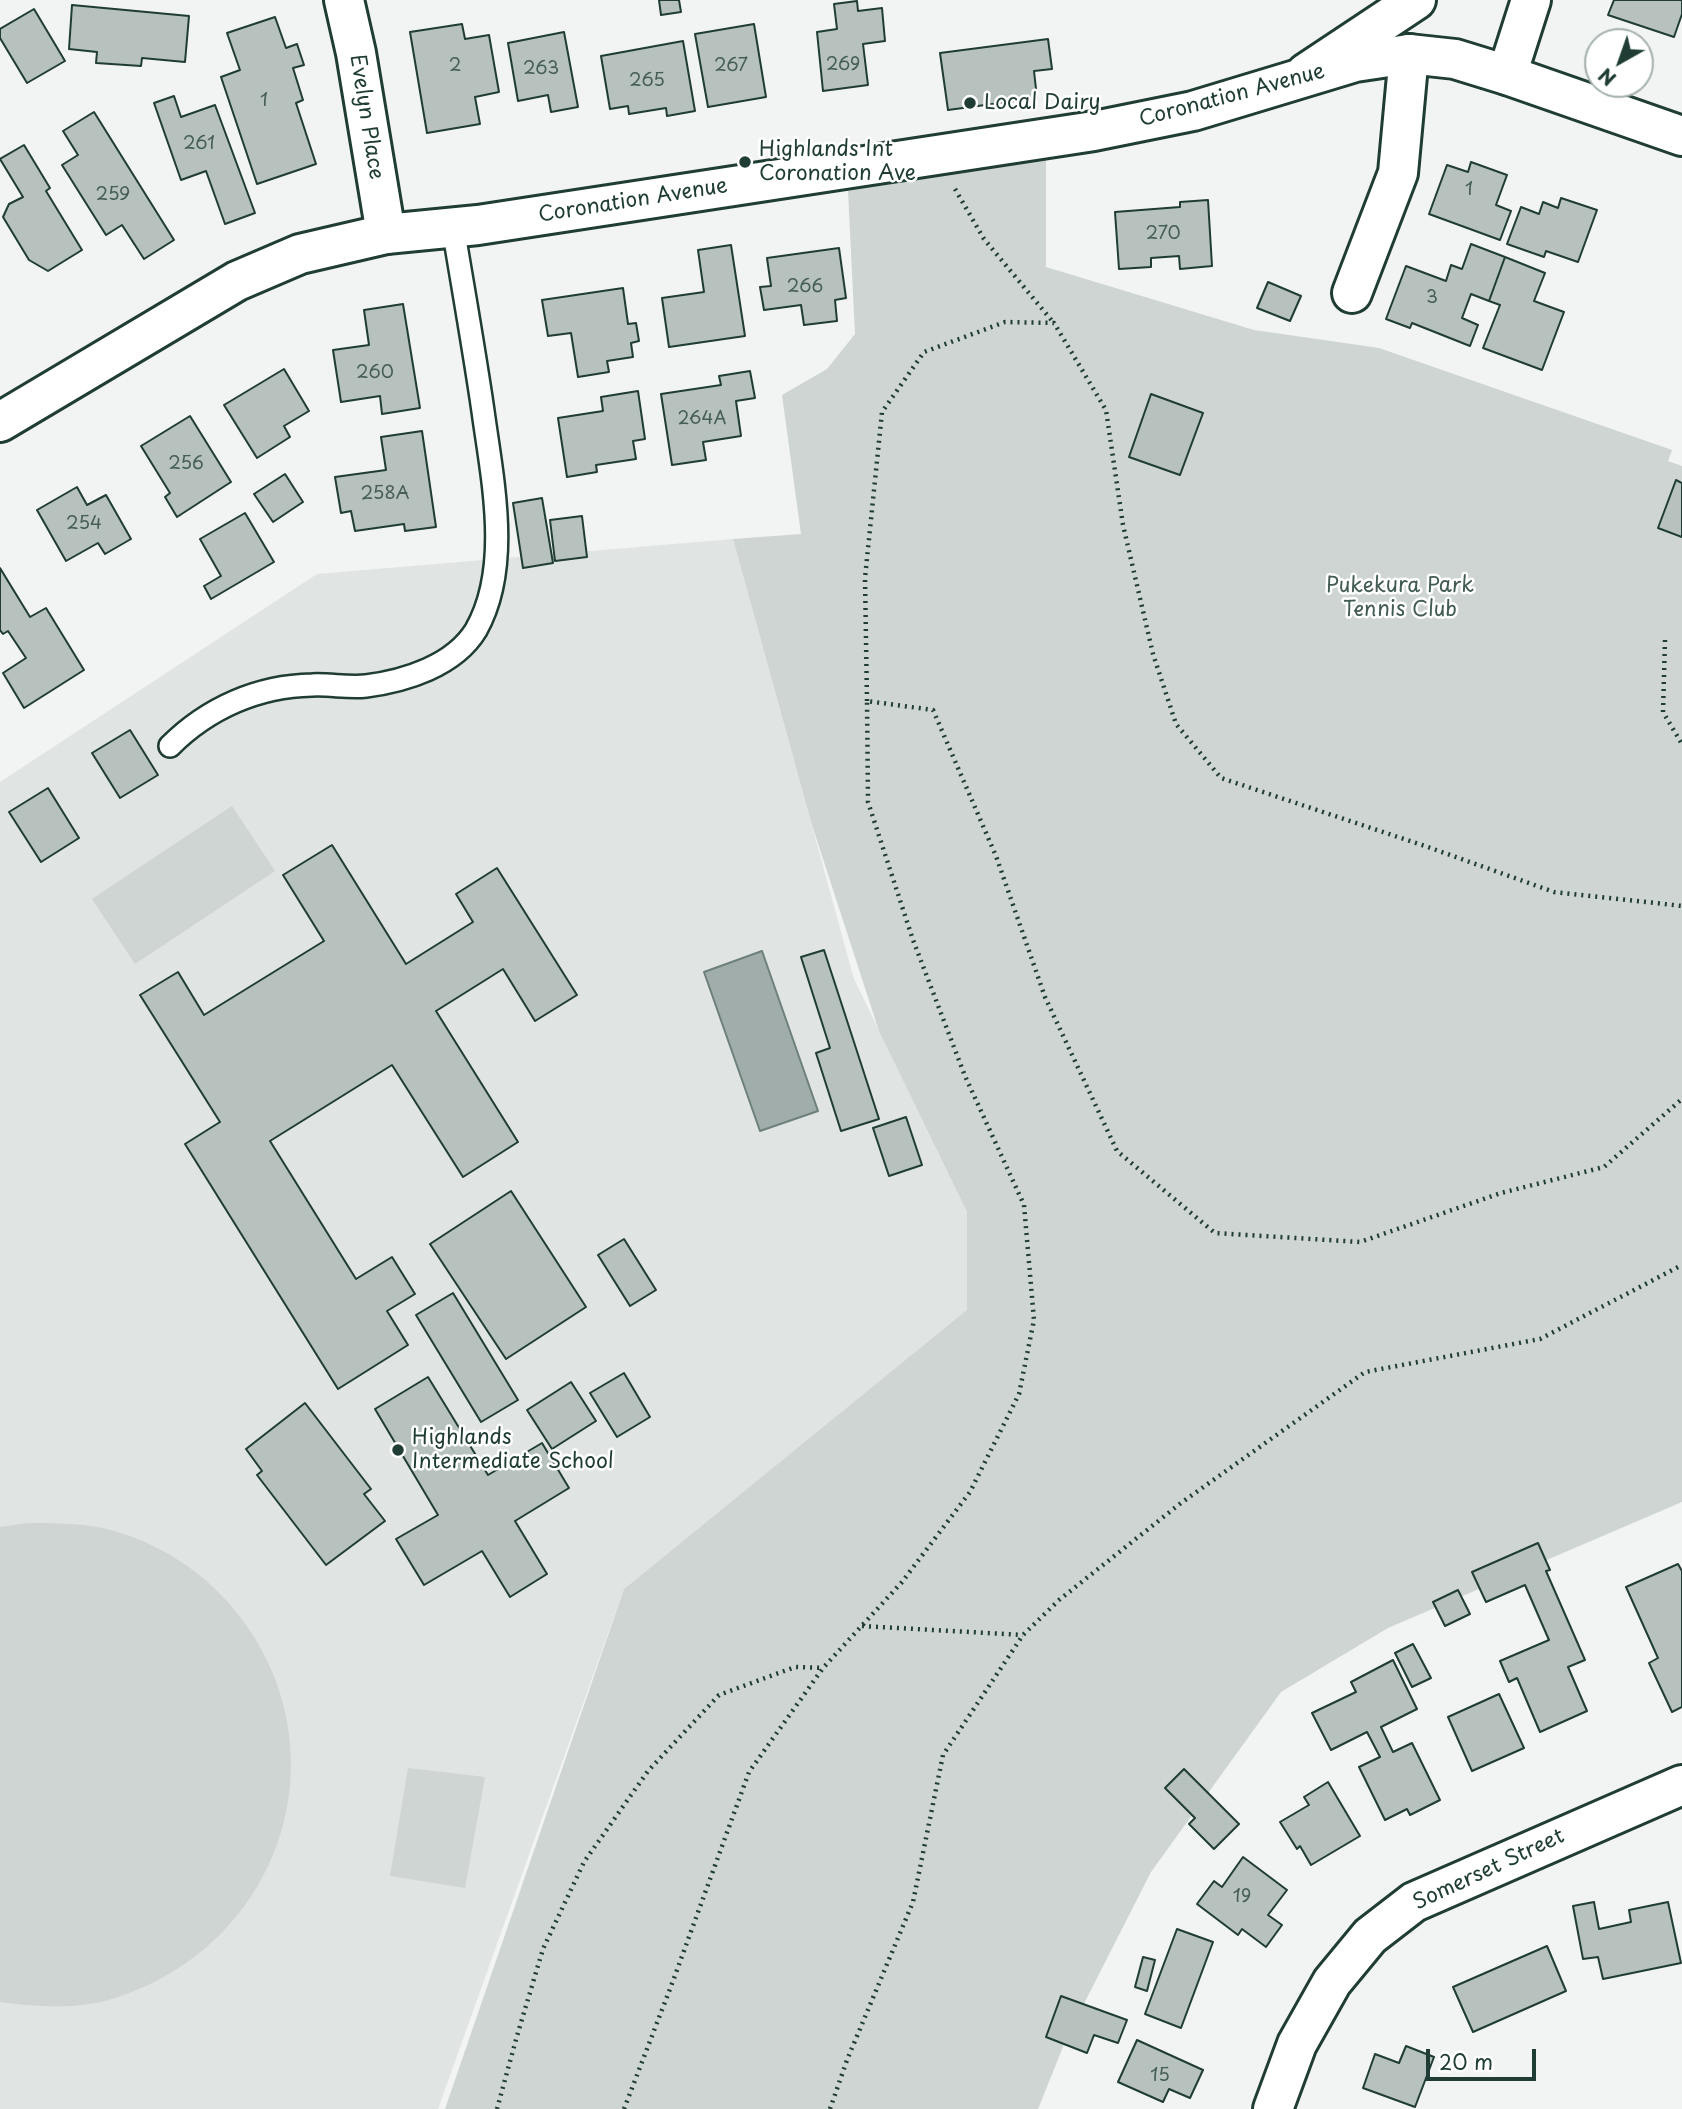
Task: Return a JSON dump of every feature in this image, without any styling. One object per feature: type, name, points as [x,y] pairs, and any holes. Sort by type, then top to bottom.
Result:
[{"type":"main road","name":"Evelyn Place","points":[[344,0],[356,53],[386,234]]},
{"type":"main road","points":[[1293,82],[1416,0]]},
{"type":"main road","points":[[1507,75],[1531,0]]},
{"type":"main road","name":"Coronation Avenue","points":[[0,422],[237,281],[300,254],[386,234],[453,227],[1094,131],[1194,111],[1355,62],[1409,54],[1455,60],[1507,75],[1682,136]]},
{"type":"main road","points":[[1352,293],[1398,173],[1409,54]]},
{"type":"main road","name":"Somerset Street","points":[[1273,2109],[1297,2044],[1332,1982],[1370,1936],[1413,1902],[1682,1785]]},
{"type":"lane","points":[[170,746],[189,727],[208,714],[253,694],[312,685],[364,686],[421,673],[459,649],[475,631],[485,609],[493,578],[497,533],[492,474],[453,227]]},
{"type":"path","points":[[936,156],[984,239],[1054,323],[1106,410],[1122,525],[1153,654],[1175,724],[1221,778],[1554,892],[1682,906]]},
{"type":"path","points":[[624,2109],[749,1772],[823,1668],[902,1581],[970,1492],[1019,1394],[1034,1320],[1024,1205],[956,1051],[913,940],[868,802],[864,578],[882,412],[924,352],[1005,322],[1054,323]]},
{"type":"path","points":[[1665,640],[1663,712],[1682,744]]},
{"type":"path","points":[[867,701],[933,710],[996,856],[1045,997],[1117,1151],[1215,1233],[1360,1242],[1501,1194],[1604,1167],[1682,1099]]},
{"type":"path","points":[[830,2109],[847,2060],[913,1902],[943,1755],[1023,1635],[1059,1600],[1181,1503],[1365,1372],[1539,1339],[1682,1265]]},
{"type":"path","points":[[861,1626],[1023,1635]]},
{"type":"path","points":[[498,2109],[516,2036],[543,1949],[584,1861],[648,1771],[719,1695],[795,1667],[823,1668]]},
{"type":"shaded area","name":"Highlands Intermediate School","points":[[733,539],[854,979],[967,1212],[967,1311],[624,1589],[438,2109],[0,2109],[0,782],[317,574]]},
{"type":"shaded area","points":[[762,951],[818,1111],[760,1131],[704,972]]},
{"type":"green space","name":"Pukekura Park Tennis Club","points":[[1046,157],[1046,267],[1254,330],[1379,348],[1672,450],[1668,461],[1682,466],[1682,1502],[1388,1628],[1281,1692],[1151,1872],[1067,2037],[1038,2109],[445,2109],[624,1589],[967,1310],[967,1212],[879,1031],[811,822],[733,539],[801,534],[782,395],[827,369],[855,334],[848,191]]},
{"type":"green space","points":[[232,806],[275,871],[135,964],[92,899]]},
{"type":"green space","points":[[28,1523],[83,1525],[122,1533],[161,1550],[197,1573],[241,1618],[272,1672],[288,1729],[290,1786],[278,1841],[254,1892],[218,1936],[172,1972],[115,1998],[72,2006],[0,2002],[0,1527]]},
{"type":"green space","points":[[408,1768],[485,1777],[465,1888],[390,1876]]},
{"type":"building","points":[[659,0],[679,0],[681,12],[661,15]]},
{"type":"building","points":[[1614,0],[1682,0],[1682,14],[1674,37],[1654,30],[1654,28],[1608,15]]},
{"type":"building","points":[[857,1],[858,11],[882,8],[885,41],[863,44],[868,85],[823,91],[817,32],[837,29],[834,4]]},
{"type":"building","points":[[72,5],[189,16],[185,62],[142,58],[141,66],[96,63],[97,52],[69,49]]},
{"type":"building","points":[[34,9],[65,61],[27,83],[0,38],[0,29]]},
{"type":"building","points":[[275,17],[286,48],[297,44],[304,65],[293,68],[303,100],[296,103],[316,164],[257,184],[221,77],[240,70],[227,33]]},
{"type":"building","points":[[462,24],[465,39],[489,35],[499,92],[475,97],[480,124],[427,133],[410,32]]},
{"type":"building","points":[[754,24],[766,97],[708,107],[695,34]]},
{"type":"building","points":[[564,32],[578,107],[551,112],[548,95],[518,101],[508,43]]},
{"type":"building","points":[[1048,39],[1052,69],[1034,71],[1037,98],[948,110],[940,53]]},
{"type":"building","points":[[683,41],[695,111],[667,116],[666,108],[629,114],[628,106],[610,109],[601,56]]},
{"type":"building","points":[[174,96],[181,117],[215,105],[255,213],[225,224],[206,171],[181,180],[154,103]]},
{"type":"building","points":[[94,112],[174,240],[144,259],[122,225],[106,235],[62,165],[78,155],[63,131]]},
{"type":"building","points":[[24,145],[50,188],[46,191],[82,250],[48,271],[29,260],[3,217],[9,204],[23,197],[0,159]]},
{"type":"building","points":[[1471,162],[1507,175],[1496,205],[1511,211],[1500,240],[1429,214],[1447,165],[1468,172]]},
{"type":"building","points":[[1561,198],[1597,210],[1578,262],[1546,251],[1544,257],[1507,244],[1521,207],[1539,214],[1543,202],[1558,208]]},
{"type":"building","points":[[1208,200],[1212,266],[1180,269],[1179,256],[1151,258],[1151,267],[1119,269],[1115,212],[1180,207],[1180,202]]},
{"type":"building","points":[[1471,244],[1505,257],[1489,301],[1471,294],[1462,318],[1478,325],[1470,346],[1412,323],[1410,328],[1386,319],[1406,266],[1446,281],[1451,265],[1462,269]]},
{"type":"building","points":[[731,245],[745,336],[669,347],[662,298],[704,292],[698,250]]},
{"type":"building","points":[[839,248],[846,298],[835,300],[837,321],[804,325],[801,305],[764,310],[760,287],[771,286],[767,258]]},
{"type":"building","points":[[1505,257],[1545,273],[1534,301],[1564,312],[1542,370],[1483,348],[1500,305],[1489,301]]},
{"type":"building","points":[[1268,282],[1301,296],[1290,321],[1257,308]]},
{"type":"building","points":[[623,288],[628,324],[636,323],[639,341],[631,343],[633,357],[607,361],[609,372],[578,377],[571,333],[548,336],[542,300]]},
{"type":"building","points":[[403,304],[420,408],[382,414],[380,396],[341,402],[333,350],[369,345],[364,310]]},
{"type":"building","points":[[284,369],[309,411],[284,426],[290,437],[257,458],[224,405]]},
{"type":"building","points":[[750,371],[755,398],[736,401],[741,436],[703,442],[706,460],[672,465],[661,394],[721,385],[719,376]]},
{"type":"building","points":[[638,391],[645,439],[633,441],[636,459],[596,465],[597,472],[567,477],[558,418],[603,411],[601,397]]},
{"type":"building","points":[[1151,394],[1203,413],[1180,475],[1129,457]]},
{"type":"building","points":[[190,416],[231,482],[177,517],[165,497],[170,493],[141,446]]},
{"type":"building","points":[[422,431],[436,527],[405,531],[404,524],[355,531],[351,511],[341,513],[335,477],[386,470],[381,437]]},
{"type":"building","points":[[285,474],[303,502],[273,522],[254,494]]},
{"type":"building","points":[[1676,480],[1682,483],[1682,537],[1658,528]]},
{"type":"building","points":[[77,487],[87,505],[106,495],[131,539],[105,554],[98,543],[66,561],[37,510]]},
{"type":"building","points":[[542,498],[553,563],[523,568],[513,503]]},
{"type":"building","points":[[245,513],[274,562],[211,599],[204,586],[221,576],[200,539]]},
{"type":"building","points":[[582,516],[587,557],[555,561],[550,520]]},
{"type":"building","points":[[0,568],[30,617],[46,608],[84,670],[24,708],[3,673],[26,658],[8,631],[3,634],[0,630]]},
{"type":"building","points":[[130,730],[158,775],[120,798],[92,753]]},
{"type":"building","points":[[48,788],[79,838],[41,862],[9,812]]},
{"type":"building","points":[[332,845],[406,964],[473,922],[456,894],[497,868],[577,995],[535,1021],[503,969],[436,1011],[518,1142],[463,1177],[392,1065],[270,1141],[356,1279],[392,1257],[415,1294],[387,1311],[408,1345],[338,1389],[185,1144],[220,1122],[140,995],[178,972],[204,1015],[324,941],[283,875]]},
{"type":"building","points":[[824,950],[879,1119],[841,1131],[816,1053],[830,1048],[801,957]]},
{"type":"building","points":[[906,1117],[922,1165],[889,1176],[873,1128]]},
{"type":"building","points":[[511,1191],[586,1307],[506,1359],[430,1244]]},
{"type":"building","points":[[624,1239],[656,1290],[630,1306],[598,1255]]},
{"type":"building","points":[[453,1293],[518,1400],[481,1422],[416,1315]]},
{"type":"building","points":[[624,1373],[650,1417],[617,1437],[590,1393]]},
{"type":"building","points":[[428,1377],[488,1475],[542,1443],[569,1488],[515,1521],[547,1574],[510,1597],[482,1551],[424,1585],[396,1539],[438,1515],[375,1409]]},
{"type":"building","points":[[571,1382],[596,1421],[552,1449],[527,1410]]},
{"type":"building","points":[[305,1403],[371,1489],[364,1494],[385,1521],[326,1565],[257,1475],[262,1471],[246,1449]]},
{"type":"building","points":[[1538,1543],[1550,1570],[1546,1571],[1585,1660],[1568,1667],[1587,1711],[1540,1732],[1517,1678],[1509,1682],[1500,1661],[1549,1640],[1525,1585],[1486,1602],[1472,1572]]},
{"type":"building","points":[[1678,1564],[1682,1571],[1682,1707],[1672,1712],[1649,1663],[1658,1658],[1626,1587]]},
{"type":"building","points":[[1458,1590],[1470,1614],[1445,1626],[1433,1602]]},
{"type":"building","points":[[1413,1644],[1431,1678],[1412,1687],[1395,1653]]},
{"type":"building","points":[[1393,1660],[1417,1709],[1381,1727],[1393,1752],[1412,1743],[1440,1800],[1410,1815],[1407,1809],[1385,1820],[1359,1767],[1380,1757],[1367,1732],[1331,1750],[1312,1713],[1356,1692],[1351,1682]]},
{"type":"building","points":[[1499,1694],[1524,1748],[1472,1771],[1448,1717]]},
{"type":"building","points":[[1184,1769],[1239,1824],[1214,1849],[1189,1824],[1195,1818],[1165,1788]]},
{"type":"building","points":[[1328,1782],[1360,1836],[1311,1865],[1300,1846],[1297,1849],[1280,1822],[1309,1805],[1304,1797]]},
{"type":"building","points":[[1243,1857],[1287,1890],[1268,1915],[1282,1925],[1266,1947],[1242,1929],[1238,1935],[1197,1904],[1214,1881],[1222,1887]]},
{"type":"building","points":[[1594,1902],[1599,1929],[1631,1922],[1629,1910],[1668,1902],[1681,1963],[1603,1979],[1598,1957],[1583,1959],[1573,1906]]},
{"type":"building","points":[[1177,1929],[1213,1942],[1181,2028],[1145,2014]]},
{"type":"building","points":[[1547,1946],[1566,1991],[1473,2032],[1453,1987]]},
{"type":"building","points":[[1143,1957],[1155,1960],[1147,1991],[1135,1987]]},
{"type":"building","points":[[1061,1996],[1127,2020],[1118,2043],[1094,2035],[1087,2053],[1046,2037]]},
{"type":"building","points":[[1137,2040],[1203,2070],[1190,2098],[1169,2089],[1163,2102],[1118,2082]]},
{"type":"building","points":[[1406,2046],[1434,2057],[1415,2107],[1363,2088],[1375,2054],[1399,2063]]},
{"type":"place","name":"Local Dairy","points":[[970,103]]},
{"type":"place","name":"Highlands Int Coronation Ave","points":[[745,162]]},
{"type":"place","name":"Highlands Intermediate School","points":[[398,1450]]}]
